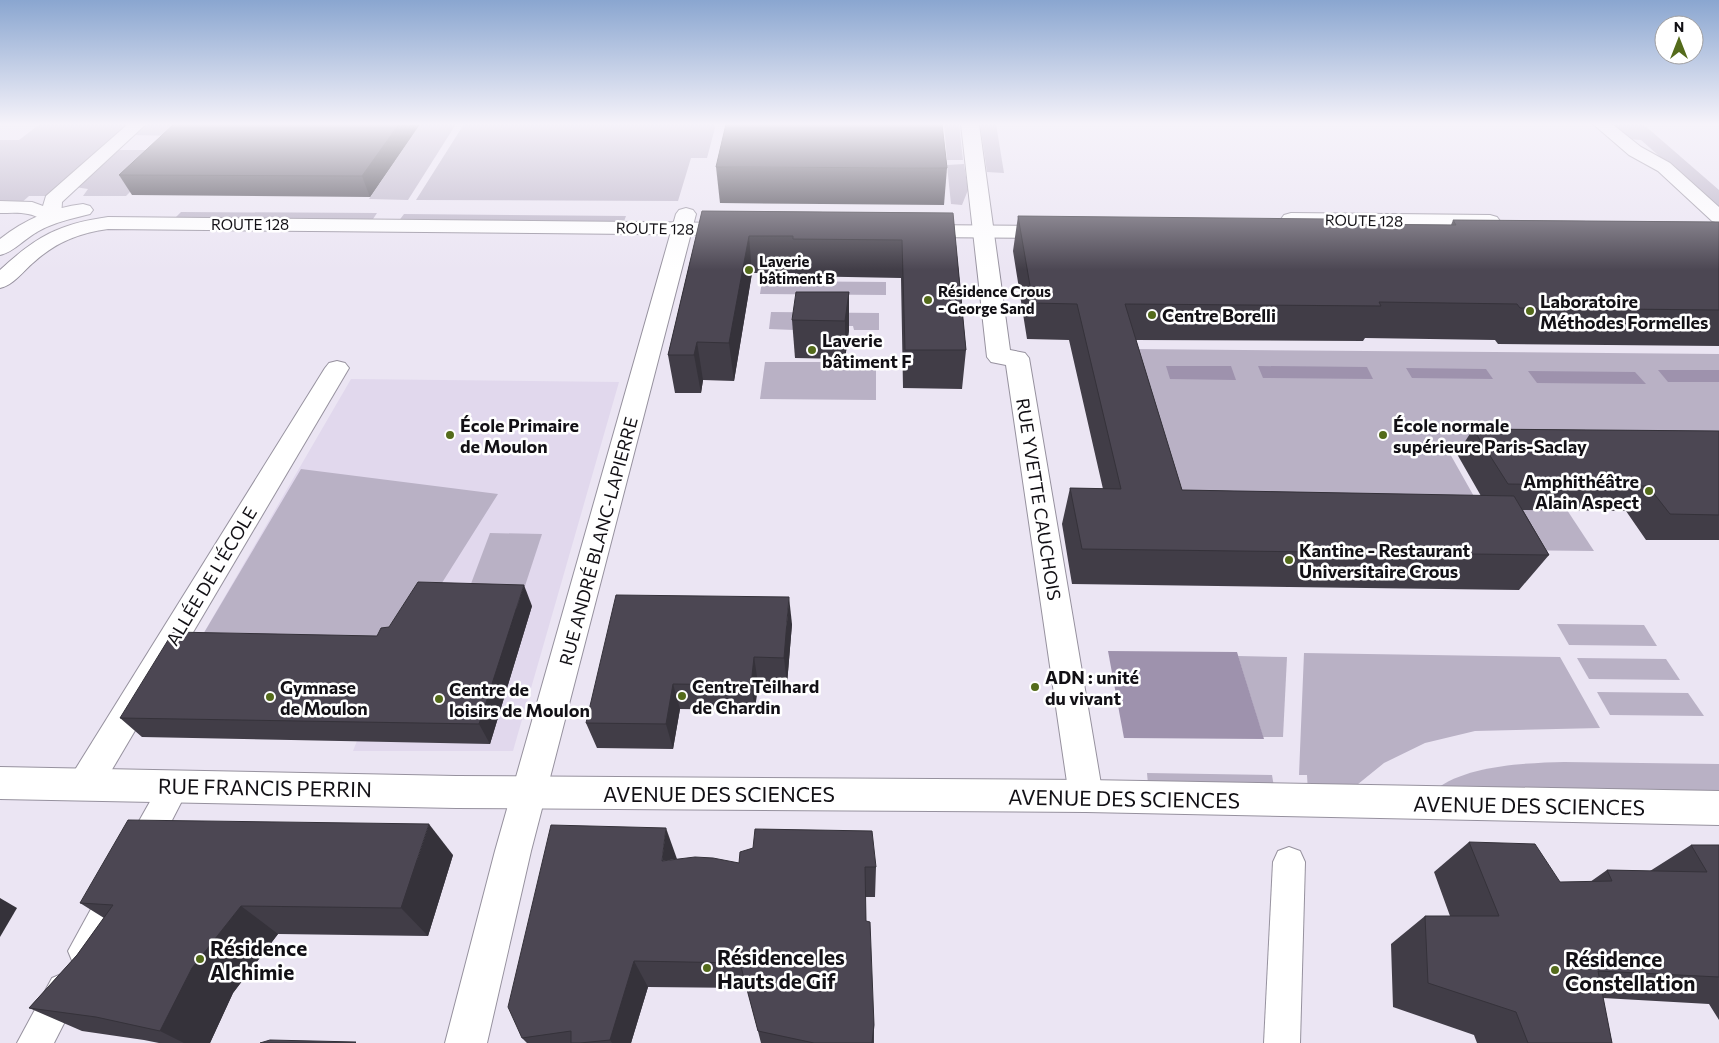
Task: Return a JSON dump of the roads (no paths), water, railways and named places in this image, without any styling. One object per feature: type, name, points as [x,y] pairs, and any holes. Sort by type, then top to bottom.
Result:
[{"type":"street","points":[[51,217],[53,200],[84,173]]},
{"type":"street","points":[[976,173],[982,225]]},
{"type":"street","points":[[1671,173],[1719,216]]},
{"type":"street","points":[[0,207],[32,208],[51,217]]},
{"type":"street","name":"ROUTE 128","points":[[0,249],[34,224],[51,217],[81,210],[136,208],[749,223]]},
{"type":"street","points":[[0,222],[16,222],[51,217]]},
{"type":"street","name":"ROUTE 128","points":[[0,282],[44,242],[70,229],[94,224],[684,222]]},
{"type":"street","name":"RUE ANDRÉ BLANC-LAPIERRE","points":[[466,1043],[529,792],[684,222]]},
{"type":"street","points":[[908,223],[1069,226]]},
{"type":"street","name":"RUE YVETTE CAUCHOIS","points":[[982,225],[999,357],[1016,358],[1064,643],[1086,796]]},
{"type":"street","name":"ROUTE 128","points":[[1275,226],[1501,228]]},
{"type":"street","name":"ALLÉE DE L'ÉCOLE","points":[[85,784],[337,368]]},
{"type":"street","name":"RUE FRANCIS PERRIN","points":[[0,783],[529,792]]},
{"type":"street","points":[[35,1043],[175,785]]},
{"type":"street","name":"AVENUE DES SCIENCES","points":[[529,792],[1086,796],[1719,808]]},
{"type":"street","points":[[1282,1043],[1289,862]]},
{"type":"place","name":"Laverie bâtiment B","points":[[749,270]]},
{"type":"place","name":"Résidence Crous - George Sand","points":[[928,300]]},
{"type":"place","name":"Laboratoire Méthodes Formelles","points":[[1530,311]]},
{"type":"place","name":"Centre Borelli","points":[[1152,315]]},
{"type":"place","name":"Laverie bâtiment F","points":[[812,350]]},
{"type":"place","name":"École Primaire de Moulon","points":[[450,435]]},
{"type":"place","name":"École normale supérieure Paris-Saclay","points":[[1383,435]]},
{"type":"place","name":"Amphithéâtre Alain Aspect","points":[[1649,491]]},
{"type":"place","name":"Kantine - Restaurant Universitaire Crous","points":[[1289,560]]},
{"type":"place","name":"ADN : unité du vivant","points":[[1035,687]]},
{"type":"place","name":"Centre Teilhard de Chardin","points":[[682,696]]},
{"type":"place","name":"Gymnase de Moulon","points":[[270,697]]},
{"type":"place","name":"Centre de loisirs de Moulon","points":[[439,699]]},
{"type":"place","name":"Résidence Alchimie","points":[[200,959]]},
{"type":"place","name":"Résidence les Hauts de Gif","points":[[707,968]]},
{"type":"place","name":"Résidence Constellation","points":[[1555,970]]}]
